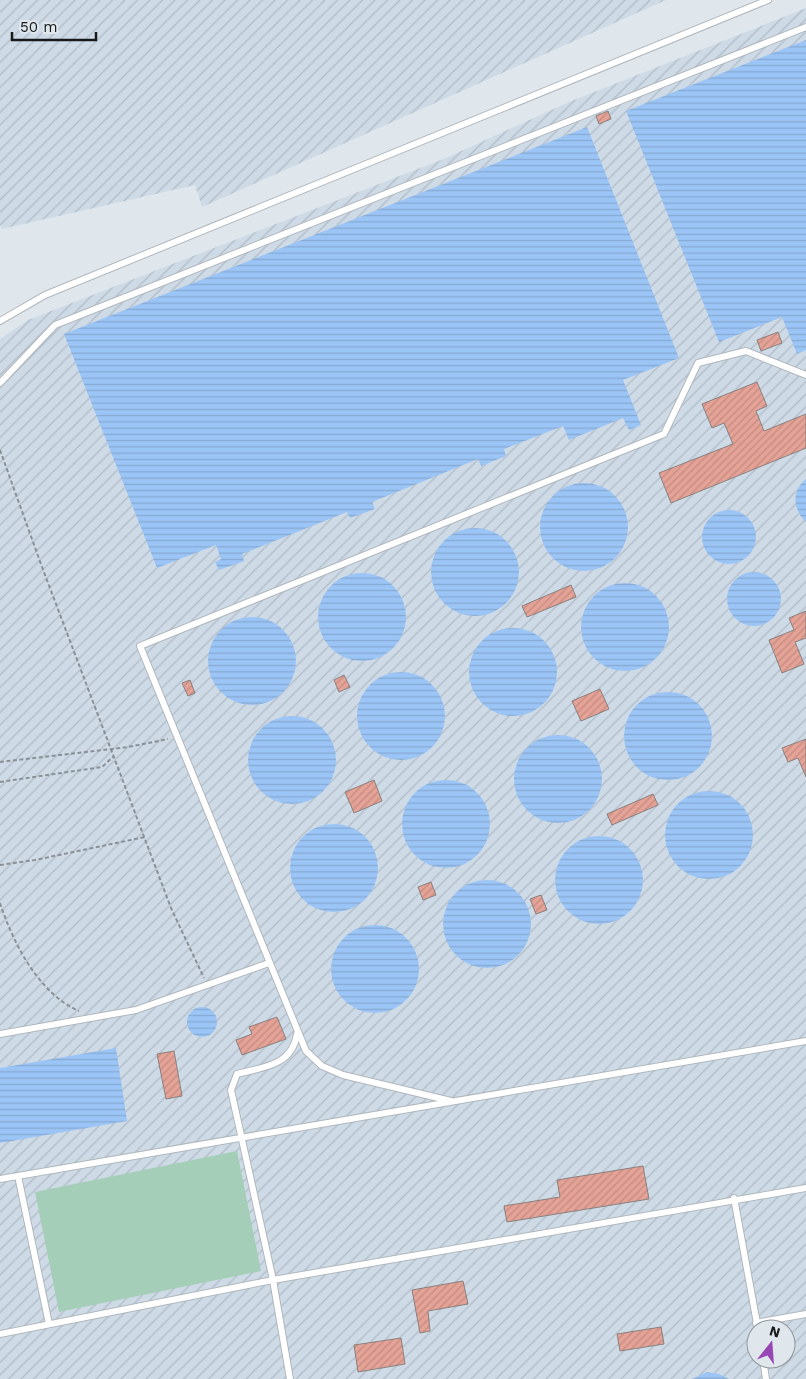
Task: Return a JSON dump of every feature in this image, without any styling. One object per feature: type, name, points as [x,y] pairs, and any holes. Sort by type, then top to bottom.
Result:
[{"type":"lane","points":[[0,321],[45,295],[768,0]]},
{"type":"lane","points":[[0,383],[55,325],[806,27]]},
{"type":"lane","points":[[451,1101],[343,1075],[322,1066],[306,1051],[297,1033],[140,646],[664,434],[698,363],[746,351],[806,375]]},
{"type":"lane","points":[[0,1034],[136,1010],[269,963]]},
{"type":"lane","points":[[290,1379],[273,1280],[231,1090],[237,1074],[275,1064],[290,1054],[295,1044],[297,1033]]},
{"type":"lane","points":[[0,1179],[806,1041]]},
{"type":"lane","points":[[18,1176],[50,1324]]},
{"type":"lane","points":[[0,1334],[273,1280],[734,1198],[806,1188]]},
{"type":"lane","points":[[734,1198],[756,1319]]},
{"type":"lane","points":[[786,1319],[806,1314]]},
{"type":"path","points":[[0,450],[172,908],[207,984]]},
{"type":"path","points":[[0,762],[111,749],[177,738]]},
{"type":"path","points":[[0,782],[102,767],[114,756]]},
{"type":"path","points":[[0,866],[145,837]]},
{"type":"path","points":[[0,903],[7,925],[25,958],[47,987],[72,1008],[93,1017]]},
{"type":"shaded area","points":[[0,0],[666,0],[202,207],[195,185],[2,229],[0,225]]},
{"type":"shaded area","points":[[806,8],[806,1379],[0,1379],[0,339],[28,320],[446,158],[569,102]]},
{"type":"green space","points":[[237,1151],[261,1271],[59,1312],[35,1192]]},
{"type":"water","points":[[806,40],[806,350],[797,354],[782,317],[719,342],[626,111]]},
{"type":"water","points":[[587,127],[679,358],[623,380],[641,425],[629,430],[623,418],[569,440],[563,426],[504,449],[506,456],[481,466],[478,459],[372,502],[375,509],[350,518],[347,512],[242,554],[244,561],[219,570],[215,562],[221,559],[216,545],[157,568],[64,334]]},
{"type":"water","points":[[806,479],[806,522],[798,512],[796,495],[801,484]]},
{"type":"water","points":[[584,483],[601,486],[609,490],[621,502],[625,510],[628,527],[625,544],[621,552],[609,564],[601,568],[584,571],[567,568],[559,564],[547,552],[543,544],[540,527],[543,510],[547,502],[559,490],[567,486]]},
{"type":"water","points":[[729,510],[739,512],[748,518],[754,527],[756,537],[754,547],[748,556],[739,562],[729,564],[719,562],[710,556],[704,547],[702,537],[704,527],[710,518],[719,512]]},
{"type":"water","points":[[475,528],[492,531],[500,535],[512,547],[516,555],[519,572],[516,589],[512,597],[500,609],[492,613],[475,616],[458,613],[450,609],[438,597],[434,589],[431,572],[434,555],[438,547],[450,535],[458,531]]},
{"type":"water","points":[[754,572],[764,574],[773,580],[779,589],[781,599],[779,609],[773,618],[764,624],[754,626],[744,624],[735,618],[729,609],[727,599],[729,589],[735,580],[744,574]]},
{"type":"water","points":[[362,573],[379,576],[387,580],[399,592],[403,600],[406,617],[403,634],[399,642],[387,654],[379,658],[362,661],[345,658],[337,654],[325,642],[321,634],[318,617],[321,600],[325,592],[337,580],[345,576]]},
{"type":"water","points":[[625,583],[642,586],[650,590],[662,602],[666,610],[669,627],[666,644],[662,652],[650,664],[642,668],[625,671],[608,668],[600,664],[588,652],[584,644],[581,627],[584,610],[588,602],[600,590],[608,586]]},
{"type":"water","points":[[252,617],[269,620],[277,624],[289,636],[293,644],[296,661],[293,678],[289,686],[277,698],[269,702],[252,705],[235,702],[227,698],[215,686],[211,678],[208,661],[211,644],[215,636],[227,624],[235,620]]},
{"type":"water","points":[[513,628],[530,631],[538,635],[550,647],[554,655],[557,672],[554,689],[550,697],[538,709],[530,713],[513,716],[496,713],[488,709],[476,697],[472,689],[469,672],[472,655],[476,647],[488,635],[496,631]]},
{"type":"water","points":[[401,672],[418,675],[426,679],[438,691],[442,699],[445,716],[442,733],[438,741],[426,753],[418,757],[401,760],[384,757],[376,753],[364,741],[360,733],[357,716],[360,699],[364,691],[376,679],[384,675]]},
{"type":"water","points":[[668,692],[685,695],[693,699],[705,711],[709,719],[712,736],[709,753],[705,761],[693,773],[685,777],[668,780],[651,777],[643,773],[631,761],[627,753],[624,736],[627,719],[631,711],[643,699],[651,695]]},
{"type":"water","points":[[292,716],[309,719],[317,723],[329,735],[333,743],[336,760],[333,777],[329,785],[317,797],[309,801],[292,804],[275,801],[267,797],[255,785],[251,777],[248,760],[251,743],[255,735],[267,723],[275,719]]},
{"type":"water","points":[[558,735],[575,738],[583,742],[595,754],[599,762],[602,779],[599,796],[595,804],[583,816],[575,820],[558,823],[541,820],[533,816],[521,804],[517,796],[514,779],[517,762],[521,754],[533,742],[541,738]]},
{"type":"water","points":[[446,780],[463,783],[471,787],[483,799],[487,807],[490,824],[487,841],[483,849],[471,861],[463,865],[446,868],[429,865],[421,861],[409,849],[405,841],[402,824],[405,807],[409,799],[421,787],[429,783]]},
{"type":"water","points":[[709,791],[726,794],[734,798],[746,810],[750,818],[753,835],[750,852],[746,860],[734,872],[726,876],[709,879],[692,876],[684,872],[672,860],[668,852],[665,835],[668,818],[672,810],[684,798],[692,794]]},
{"type":"water","points":[[334,824],[351,827],[359,831],[371,843],[375,851],[378,868],[375,885],[371,893],[359,905],[351,909],[334,912],[317,909],[309,905],[297,893],[293,885],[290,868],[293,851],[297,843],[309,831],[317,827]]},
{"type":"water","points":[[599,836],[616,839],[624,843],[636,855],[640,863],[643,880],[640,897],[636,905],[624,917],[616,921],[599,924],[582,921],[574,917],[562,905],[558,897],[555,880],[558,863],[562,855],[574,843],[582,839]]},
{"type":"water","points":[[487,880],[504,883],[512,887],[524,899],[528,907],[531,924],[528,941],[524,949],[512,961],[504,965],[487,968],[470,965],[462,961],[450,949],[446,941],[443,924],[446,907],[450,899],[462,887],[470,883]]},
{"type":"water","points":[[375,925],[392,928],[400,932],[412,944],[416,952],[419,969],[416,986],[412,994],[400,1006],[392,1010],[375,1013],[358,1010],[350,1006],[338,994],[334,986],[331,969],[334,952],[338,944],[350,932],[358,928]]},
{"type":"water","points":[[202,1007],[213,1011],[217,1022],[213,1033],[202,1037],[191,1033],[187,1022],[191,1011]]},
{"type":"water","points":[[116,1048],[127,1121],[0,1143],[0,1068]]},
{"type":"water","points":[[707,1372],[719,1374],[729,1379],[692,1379]]},
{"type":"building","points":[[608,111],[611,119],[599,124],[596,116]]},
{"type":"building","points":[[778,332],[782,343],[761,351],[757,340]]},
{"type":"building","points":[[757,382],[767,406],[756,411],[764,431],[806,414],[806,448],[671,503],[659,473],[733,444],[724,423],[712,428],[702,404]]},
{"type":"building","points":[[571,585],[576,597],[527,617],[522,606]]},
{"type":"building","points":[[806,611],[806,638],[795,642],[804,664],[782,673],[769,640],[794,630],[789,618]]},
{"type":"building","points":[[344,675],[350,687],[339,692],[334,680]]},
{"type":"building","points":[[190,680],[195,693],[188,696],[182,683]]},
{"type":"building","points":[[600,689],[609,709],[581,721],[572,701]]},
{"type":"building","points":[[806,739],[806,777],[798,758],[788,762],[782,748]]},
{"type":"building","points":[[374,780],[382,801],[354,813],[345,792]]},
{"type":"building","points":[[653,794],[658,805],[612,825],[607,814]]},
{"type":"building","points":[[431,882],[436,895],[423,900],[418,887]]},
{"type":"building","points":[[541,895],[547,910],[536,914],[530,899]]},
{"type":"building","points":[[277,1017],[286,1039],[242,1055],[236,1040],[252,1034],[249,1027]]},
{"type":"building","points":[[174,1051],[182,1096],[166,1099],[157,1054]]},
{"type":"building","points":[[643,1166],[649,1199],[507,1222],[504,1206],[560,1197],[557,1180]]},
{"type":"building","points":[[463,1281],[468,1304],[428,1311],[430,1331],[420,1333],[412,1290]]},
{"type":"building","points":[[661,1327],[664,1344],[620,1351],[617,1334]]},
{"type":"building","points":[[401,1338],[405,1364],[358,1372],[354,1345]]}]
